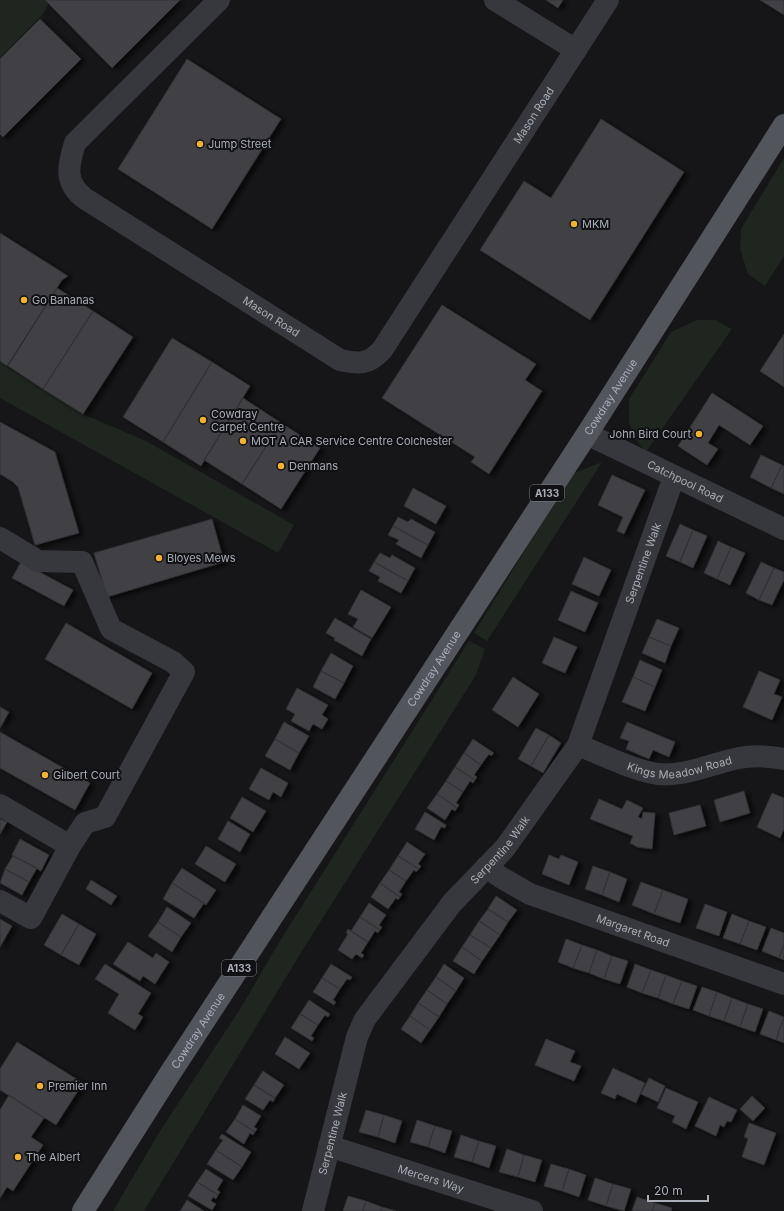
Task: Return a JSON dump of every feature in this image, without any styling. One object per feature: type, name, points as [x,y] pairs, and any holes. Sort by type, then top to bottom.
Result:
[{"type":"main road","name":"Cowdray Avenue","points":[[83,1211],[169,1075],[587,434],[784,125]]},
{"type":"street","name":"Mason Road","points":[[219,0],[75,144],[68,165],[70,181],[75,191],[90,202],[340,360],[358,364],[375,358],[382,350],[608,0]]},
{"type":"street","points":[[495,0],[576,50]]},
{"type":"street","name":"Catchpool Road","points":[[587,434],[646,461],[674,477],[784,528]]},
{"type":"street","name":"Serpentine Walk","points":[[313,1211],[357,1037],[365,1019],[452,902],[505,848],[578,745],[674,477]]},
{"type":"street","points":[[0,538],[38,561],[82,562],[111,629],[173,662],[184,672],[105,817],[85,823],[70,846],[31,918],[0,901]]},
{"type":"street","name":"Kings Meadow Road","points":[[578,745],[620,762],[659,774],[684,772],[739,758],[756,756],[784,759]]},
{"type":"street","points":[[0,805],[70,846]]},
{"type":"street","name":"Margaret Road","points":[[486,866],[502,878],[530,894],[784,984]]},
{"type":"street","name":"Mercers Way","points":[[329,1146],[532,1211]]},
{"type":"shaded area","points":[[0,0],[50,0],[43,14],[0,58]]},
{"type":"shaded area","points":[[784,158],[784,256],[765,286],[748,274],[740,249],[741,229]]},
{"type":"shaded area","points":[[697,320],[715,320],[732,329],[646,452],[635,438],[629,422],[629,399],[671,332]]},
{"type":"shaded area","points":[[0,362],[83,414],[146,441],[294,525],[278,553],[0,398]]},
{"type":"shaded area","points":[[602,462],[487,641],[474,633],[572,474]]},
{"type":"shaded area","points":[[469,641],[485,649],[476,675],[302,951],[144,1211],[113,1211],[160,1131],[242,1006],[278,944]]},
{"type":"building","points":[[45,0],[180,0],[112,68]]},
{"type":"building","points":[[546,0],[563,0],[558,8]]},
{"type":"building","points":[[760,0],[784,0],[784,15]]},
{"type":"building","points":[[40,19],[81,59],[3,137],[0,134],[0,59]]},
{"type":"building","name":"Jump Street","points":[[187,59],[281,119],[212,229],[118,169]]},
{"type":"building","name":"MKM","points":[[601,119],[684,172],[590,320],[480,250],[524,181],[551,198]]},
{"type":"building","name":"Go Bananas","points":[[0,233],[68,276],[62,280],[7,366],[0,361]]},
{"type":"building","points":[[57,288],[93,311],[43,389],[8,366]]},
{"type":"building","points":[[442,305],[536,364],[525,380],[542,391],[489,474],[471,462],[475,457],[382,398]]},
{"type":"building","points":[[93,311],[133,337],[83,414],[43,389]]},
{"type":"building","points":[[784,334],[784,387],[760,371]]},
{"type":"building","points":[[172,338],[212,362],[163,442],[123,417]]},
{"type":"building","name":"Cowdray Carpet Centre","points":[[212,362],[250,386],[201,466],[163,442]]},
{"type":"building","name":"John Bird Court","points":[[712,393],[763,426],[750,445],[719,425],[708,443],[718,449],[707,465],[678,446]]},
{"type":"building","name":"MOT A CAR Service Centre Colchester","points":[[243,398],[281,423],[242,484],[204,460]]},
{"type":"building","points":[[0,422],[55,452],[79,533],[35,545],[18,487],[0,474]]},
{"type":"building","name":"Denmans","points":[[281,423],[320,448],[281,509],[242,484]]},
{"type":"building","points":[[761,455],[782,465],[771,488],[750,477]]},
{"type":"building","points":[[782,465],[784,466],[784,494],[771,488]]},
{"type":"building","points":[[612,475],[645,490],[624,534],[617,531],[623,517],[598,505]]},
{"type":"building","points":[[413,488],[446,506],[436,524],[404,506]]},
{"type":"building","points":[[398,517],[408,522],[411,519],[435,532],[428,545],[393,526]]},
{"type":"building","name":"Bloyes Mews","points":[[212,519],[224,562],[107,597],[94,553]]},
{"type":"building","points":[[680,524],[693,530],[680,562],[666,556]]},
{"type":"building","points":[[393,526],[428,545],[421,558],[396,544],[399,540],[388,535]]},
{"type":"building","points":[[693,530],[707,536],[693,568],[680,562]]},
{"type":"building","points":[[718,541],[731,547],[717,579],[704,573]]},
{"type":"building","points":[[731,547],[745,553],[730,585],[717,579]]},
{"type":"building","points":[[380,553],[390,558],[392,555],[415,568],[408,581],[374,562]]},
{"type":"building","points":[[584,557],[611,570],[599,596],[572,584]]},
{"type":"building","points":[[21,562],[73,590],[64,606],[12,578]]},
{"type":"building","points":[[374,562],[408,581],[401,593],[378,581],[380,577],[369,571]]},
{"type":"building","points":[[761,562],[774,568],[759,600],[746,593]]},
{"type":"building","points":[[774,568],[784,572],[784,580],[772,605],[759,600]]},
{"type":"building","points":[[361,590],[391,607],[372,638],[353,627],[358,619],[348,614]]},
{"type":"building","points":[[571,591],[598,603],[585,632],[558,620]]},
{"type":"building","points":[[335,618],[371,639],[362,656],[334,640],[335,638],[326,633]]},
{"type":"building","points":[[657,619],[679,628],[671,646],[649,637]]},
{"type":"building","points":[[66,623],[152,673],[132,709],[45,659]]},
{"type":"building","points":[[554,637],[577,647],[565,673],[542,663]]},
{"type":"building","points":[[649,637],[671,646],[665,663],[642,653]]},
{"type":"building","points":[[331,653],[353,666],[344,683],[321,671]]},
{"type":"building","points":[[640,660],[662,670],[655,687],[633,677]]},
{"type":"building","points":[[321,671],[344,683],[335,699],[313,687]]},
{"type":"building","points":[[759,671],[780,680],[774,694],[782,697],[772,720],[743,707]]},
{"type":"building","points":[[513,677],[539,694],[518,727],[492,710]]},
{"type":"building","points":[[633,677],[655,687],[645,711],[622,702]]},
{"type":"building","points":[[297,688],[328,705],[322,715],[328,719],[322,729],[313,724],[309,731],[291,721],[295,714],[286,709]]},
{"type":"building","points":[[0,707],[9,712],[0,728]]},
{"type":"building","points":[[284,722],[309,736],[299,753],[275,739]]},
{"type":"building","points":[[627,722],[675,742],[669,757],[653,750],[649,759],[626,749],[629,741],[620,738]]},
{"type":"building","points":[[536,728],[549,735],[531,766],[518,759]]},
{"type":"building","name":"Gilbert Court","points":[[0,732],[90,783],[75,810],[0,768]]},
{"type":"building","points":[[549,735],[561,743],[543,773],[531,766]]},
{"type":"building","points":[[275,739],[299,753],[290,770],[265,756]]},
{"type":"building","points":[[473,739],[494,753],[491,756],[489,754],[481,765],[464,753]]},
{"type":"building","points":[[464,753],[481,765],[474,775],[477,777],[475,780],[455,767]]},
{"type":"building","points":[[455,767],[475,780],[473,783],[470,781],[463,792],[446,781]]},
{"type":"building","points":[[261,768],[288,783],[281,797],[273,792],[269,800],[249,789]]},
{"type":"building","points":[[446,781],[463,792],[456,803],[459,805],[457,808],[437,794]]},
{"type":"building","points":[[744,791],[750,813],[720,822],[714,800]]},
{"type":"building","points":[[772,793],[784,798],[784,829],[780,838],[757,827]]},
{"type":"building","points":[[437,794],[457,808],[455,811],[452,809],[445,820],[427,808]]},
{"type":"building","points":[[242,797],[266,811],[253,832],[230,818]]},
{"type":"building","points":[[599,799],[622,809],[627,800],[643,808],[638,817],[642,819],[643,812],[655,813],[652,849],[637,847],[630,843],[633,836],[590,819]]},
{"type":"building","points":[[700,805],[706,826],[674,835],[669,813]]},
{"type":"building","points":[[425,812],[446,825],[445,828],[441,827],[434,840],[415,829]]},
{"type":"building","points":[[0,819],[7,822],[0,834]]},
{"type":"building","points":[[228,821],[250,834],[240,852],[218,839]]},
{"type":"building","points":[[20,839],[49,855],[41,871],[12,855]]},
{"type":"building","points":[[407,842],[425,854],[418,864],[421,866],[419,869],[398,856]]},
{"type":"building","points":[[206,846],[236,864],[225,882],[195,864]]},
{"type":"building","points":[[549,855],[559,859],[561,855],[578,862],[569,885],[542,874]]},
{"type":"building","points":[[13,856],[37,868],[29,882],[5,869]]},
{"type":"building","points":[[398,856],[419,869],[416,872],[414,870],[406,881],[389,870]]},
{"type":"building","points":[[593,866],[610,872],[602,895],[585,889]]},
{"type":"building","points":[[182,868],[216,890],[206,905],[172,883]]},
{"type":"building","points":[[5,869],[29,882],[22,895],[0,883]]},
{"type":"building","points":[[389,870],[406,881],[399,892],[402,894],[400,897],[380,883]]},
{"type":"building","points":[[610,872],[627,879],[619,902],[602,895]]},
{"type":"building","points":[[91,880],[117,896],[111,905],[86,889]]},
{"type":"building","points":[[641,882],[663,890],[654,914],[632,905]]},
{"type":"building","points":[[172,883],[204,903],[194,918],[163,899]]},
{"type":"building","points":[[380,883],[400,897],[398,900],[396,898],[388,909],[371,897]]},
{"type":"building","points":[[663,890],[688,899],[680,923],[654,914]]},
{"type":"building","points":[[496,896],[517,910],[508,922],[488,909]]},
{"type":"building","points":[[369,903],[386,915],[379,925],[382,927],[380,930],[360,917]]},
{"type":"building","points":[[705,904],[727,912],[719,936],[696,928]]},
{"type":"building","points":[[167,907],[191,923],[181,937],[158,922]]},
{"type":"building","points":[[488,909],[508,922],[500,935],[479,921]]},
{"type":"building","points":[[62,914],[79,924],[61,955],[44,945]]},
{"type":"building","points":[[732,914],[749,921],[740,944],[723,938]]},
{"type":"building","points":[[360,917],[380,930],[378,933],[375,931],[368,942],[351,931]]},
{"type":"building","points":[[0,919],[12,926],[0,947]]},
{"type":"building","points":[[479,921],[500,935],[491,948],[470,935]]},
{"type":"building","points":[[749,921],[766,927],[757,950],[740,944]]},
{"type":"building","points":[[158,922],[181,937],[172,952],[148,936]]},
{"type":"building","points":[[79,924],[96,934],[79,965],[61,955]]},
{"type":"building","points":[[771,928],[784,933],[784,944],[779,958],[762,951]]},
{"type":"building","points":[[348,929],[368,942],[361,953],[364,955],[362,958],[356,954],[352,959],[338,950],[348,934],[346,933]]},
{"type":"building","points":[[470,935],[491,948],[482,961],[462,947]]},
{"type":"building","points":[[566,939],[582,945],[573,968],[558,962]]},
{"type":"building","points":[[128,942],[153,958],[156,953],[169,962],[155,984],[143,976],[140,981],[113,964]]},
{"type":"building","points":[[784,944],[784,960],[779,958]]},
{"type":"building","points":[[582,945],[597,950],[589,973],[573,968]]},
{"type":"building","points":[[462,947],[482,961],[474,974],[453,961]]},
{"type":"building","points":[[597,950],[612,956],[604,979],[589,973]]},
{"type":"building","points":[[612,956],[628,961],[620,984],[604,979]]},
{"type":"building","points":[[105,964],[151,993],[138,1014],[143,1017],[135,1030],[108,1013],[119,994],[95,979]]},
{"type":"building","points":[[331,964],[352,977],[350,980],[347,979],[340,989],[322,978]]},
{"type":"building","points":[[444,964],[464,978],[456,991],[436,977]]},
{"type":"building","points":[[635,964],[651,970],[642,993],[627,987]]},
{"type":"building","points":[[651,970],[666,975],[658,998],[642,993]]},
{"type":"building","points":[[666,975],[682,981],[673,1004],[658,998]]},
{"type":"building","points":[[436,977],[456,991],[447,1004],[427,990]]},
{"type":"building","points":[[322,978],[340,989],[333,1000],[336,1002],[334,1005],[313,992]]},
{"type":"building","points":[[682,981],[697,986],[689,1009],[673,1004]]},
{"type":"building","points":[[702,987],[717,992],[709,1016],[693,1010]]},
{"type":"building","points":[[427,990],[447,1004],[439,1017],[418,1003]]},
{"type":"building","points":[[717,992],[732,998],[724,1021],[709,1016]]},
{"type":"building","points":[[732,998],[748,1004],[740,1027],[724,1021]]},
{"type":"building","points":[[309,1000],[330,1014],[328,1017],[325,1015],[318,1025],[300,1014]]},
{"type":"building","points":[[418,1003],[439,1017],[430,1030],[410,1016]]},
{"type":"building","points":[[748,1004],[763,1009],[755,1032],[740,1027]]},
{"type":"building","points":[[769,1011],[784,1017],[776,1040],[760,1034]]},
{"type":"building","points":[[300,1014],[318,1025],[311,1036],[314,1038],[312,1041],[291,1028]]},
{"type":"building","points":[[410,1016],[430,1030],[421,1043],[401,1029]]},
{"type":"building","points":[[784,1017],[784,1043],[776,1040]]},
{"type":"building","points":[[285,1037],[310,1053],[299,1069],[275,1054]]},
{"type":"building","points":[[546,1039],[575,1051],[570,1062],[581,1066],[574,1081],[535,1065]]},
{"type":"building","name":"Premier Inn","points":[[17,1042],[83,1083],[56,1125],[0,1090],[0,1069]]},
{"type":"building","points":[[613,1068],[645,1083],[636,1103],[617,1094],[615,1099],[601,1093]]},
{"type":"building","points":[[263,1071],[284,1085],[275,1098],[254,1085]]},
{"type":"building","points":[[649,1078],[665,1086],[658,1102],[641,1094]]},
{"type":"building","points":[[254,1085],[275,1098],[273,1102],[270,1100],[263,1110],[245,1099]]},
{"type":"building","points":[[666,1088],[698,1102],[686,1129],[672,1122],[675,1116],[657,1108]]},
{"type":"building","name":"The Albert","points":[[9,1095],[44,1118],[31,1137],[43,1145],[13,1191],[7,1187],[0,1198],[0,1110]]},
{"type":"building","points":[[752,1096],[765,1108],[753,1121],[740,1109]]},
{"type":"building","points":[[709,1097],[737,1110],[731,1122],[727,1121],[724,1127],[720,1125],[716,1136],[695,1126]]},
{"type":"building","points":[[243,1105],[261,1116],[254,1127],[257,1129],[255,1132],[235,1119]]},
{"type":"building","points":[[366,1110],[384,1115],[378,1137],[359,1132]]},
{"type":"building","points":[[384,1115],[402,1121],[395,1143],[378,1137]]},
{"type":"building","points":[[235,1119],[255,1132],[253,1135],[250,1133],[244,1144],[226,1132]]},
{"type":"building","points":[[417,1120],[435,1126],[428,1147],[410,1142]]},
{"type":"building","points":[[749,1123],[776,1133],[764,1165],[742,1157],[748,1139],[744,1137]]},
{"type":"building","points":[[435,1126],[452,1131],[445,1153],[428,1147]]},
{"type":"building","points":[[222,1134],[251,1152],[242,1167],[216,1150],[223,1140],[219,1138]]},
{"type":"building","points":[[461,1135],[479,1141],[472,1162],[454,1157]]},
{"type":"building","points":[[479,1141],[496,1146],[489,1168],[472,1162]]},
{"type":"building","points":[[507,1149],[524,1155],[518,1177],[499,1172]]},
{"type":"building","points":[[216,1150],[242,1167],[233,1180],[207,1164]]},
{"type":"building","points":[[524,1155],[542,1160],[535,1182],[518,1177]]},
{"type":"building","points":[[551,1164],[569,1169],[562,1191],[544,1186]]},
{"type":"building","points":[[206,1169],[223,1180],[217,1190],[220,1192],[218,1195],[197,1182]]},
{"type":"building","points":[[569,1169],[586,1175],[579,1197],[562,1191]]},
{"type":"building","points":[[595,1178],[613,1184],[606,1206],[588,1200]]},
{"type":"building","points":[[197,1182],[218,1195],[216,1199],[213,1197],[211,1201],[216,1204],[212,1210],[188,1196]]},
{"type":"building","points":[[613,1184],[631,1189],[624,1211],[606,1206]]},
{"type":"building","points":[[348,1196],[366,1201],[363,1211],[343,1211]]},
{"type":"building","points":[[637,1197],[655,1203],[652,1211],[632,1211]]},
{"type":"building","points":[[187,1200],[204,1211],[180,1211]]},
{"type":"building","points":[[366,1201],[382,1207],[381,1211],[363,1211]]},
{"type":"building","points":[[655,1203],[672,1208],[671,1211],[652,1211]]},
{"type":"building","points":[[382,1207],[396,1211],[381,1211]]},
{"type":"place","name":"Jump Street","points":[[200,144]]},
{"type":"place","name":"MKM","points":[[574,224]]},
{"type":"place","name":"Go Bananas","points":[[24,300]]},
{"type":"place","name":"Cowdray Carpet Centre","points":[[203,420]]},
{"type":"place","name":"John Bird Court","points":[[699,434]]},
{"type":"place","name":"MOT A CAR Service Centre Colchester","points":[[243,441]]},
{"type":"place","name":"Denmans","points":[[281,466]]},
{"type":"place","name":"Bloyes Mews","points":[[159,558]]},
{"type":"place","name":"Gilbert Court","points":[[45,775]]},
{"type":"place","name":"Premier Inn","points":[[40,1086]]},
{"type":"place","name":"The Albert","points":[[18,1157]]}]
